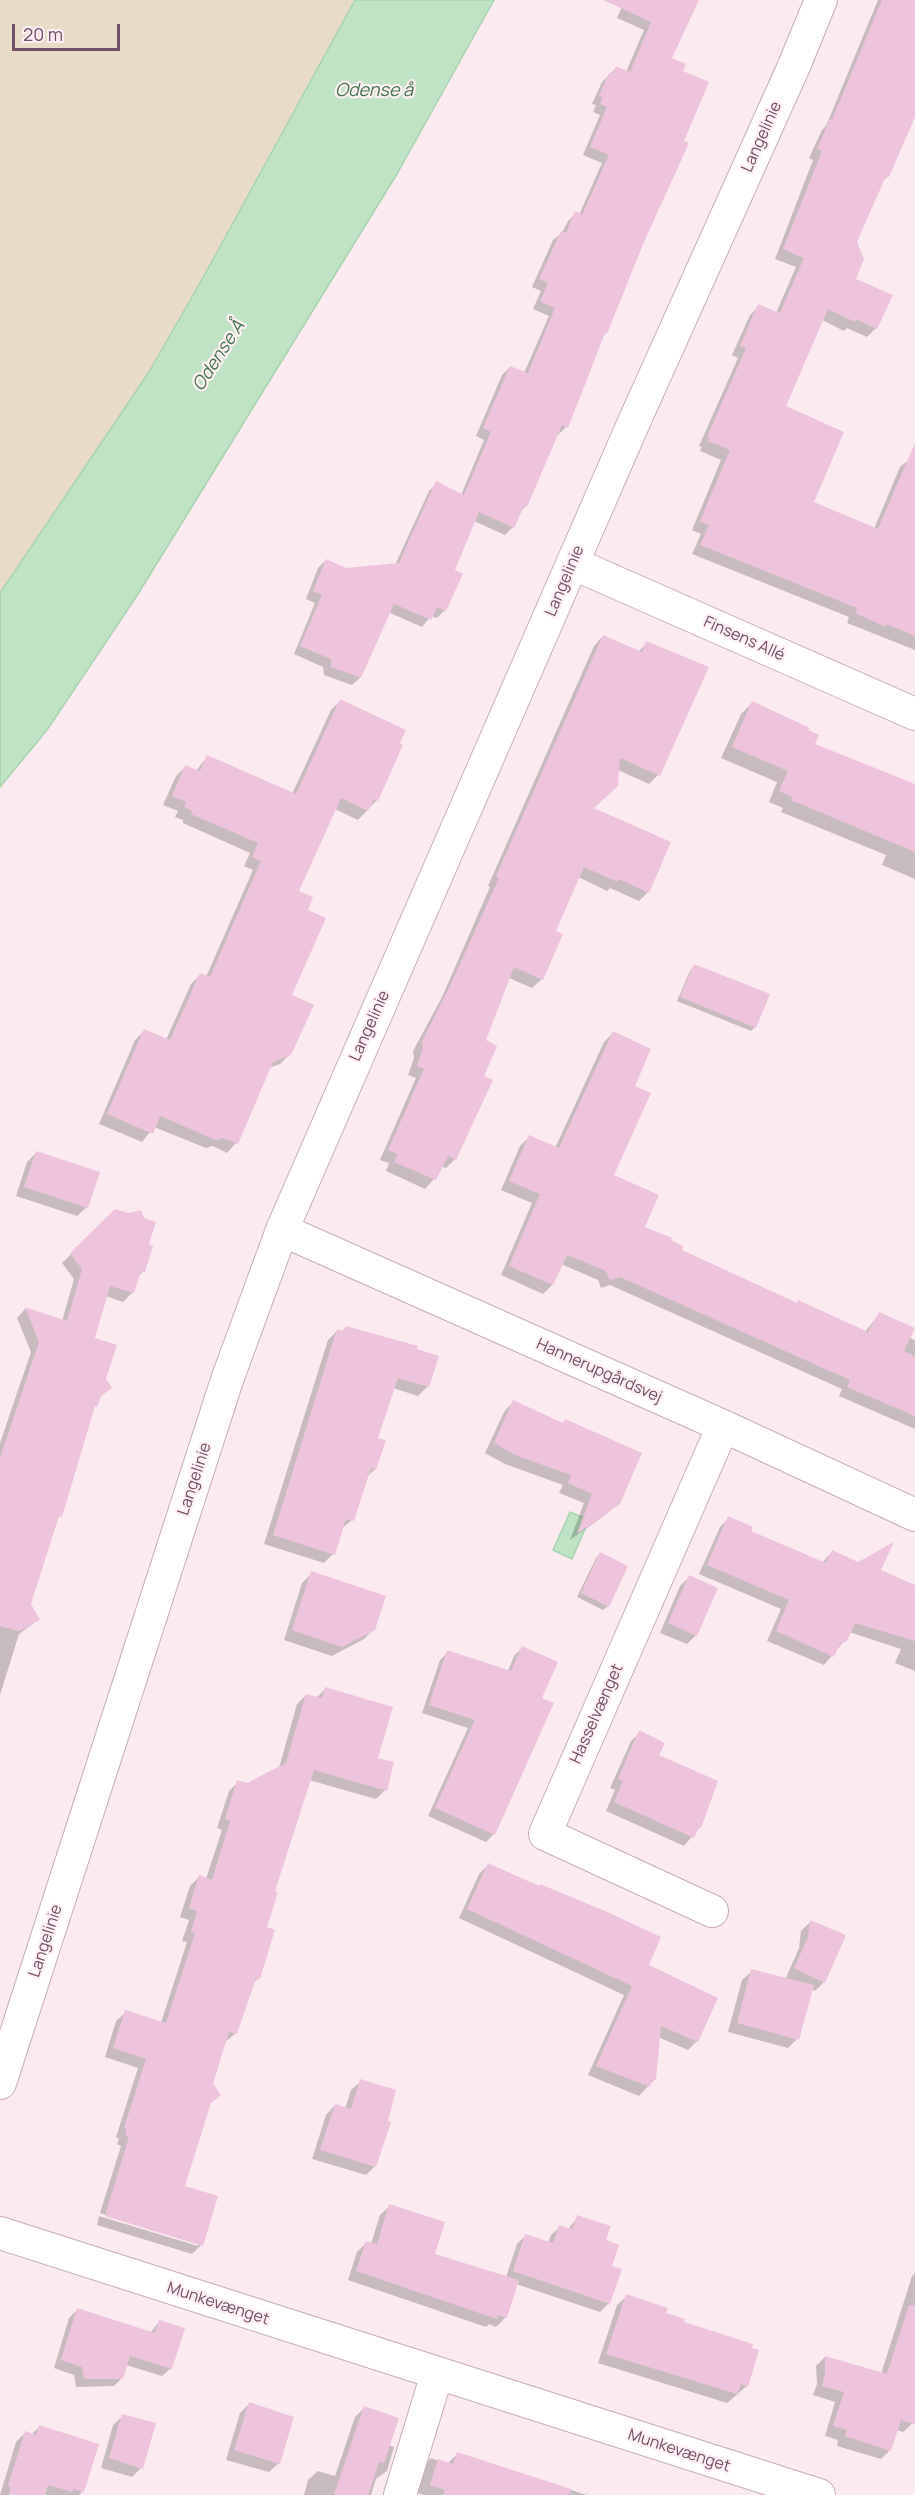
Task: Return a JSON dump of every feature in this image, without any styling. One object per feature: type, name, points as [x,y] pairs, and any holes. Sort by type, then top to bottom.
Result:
[{"type":"street","name":"Langelinie","points":[[0,2083],[224,1390],[282,1230],[572,563],[794,66],[821,0]]},
{"type":"street","name":"Finsens Allé","points":[[572,563],[915,714]]},
{"type":"street","name":"Hannerupgårdsvej","points":[[282,1230],[723,1426],[915,1515]]},
{"type":"street","name":"Hasselvænget","points":[[712,1911],[545,1834],[723,1426]]},
{"type":"street","name":"Munkevænget","points":[[0,2233],[819,2495]]},
{"type":"street","points":[[400,2495],[437,2374]]},
{"type":"shaded area","points":[[0,0],[355,0],[149,372],[0,593]]},
{"type":"water","name":"Odense å","points":[[355,0],[494,0],[397,174],[138,594],[47,730],[0,787],[0,593],[149,372]]},
{"type":"water","points":[[570,1512],[589,1520],[572,1559],[553,1550]]},
{"type":"building","points":[[603,0],[699,0],[672,58],[686,64],[683,71],[709,82],[684,141],[689,143],[644,242],[607,334],[605,333],[568,428],[562,425],[527,507],[524,506],[514,528],[479,512],[455,570],[463,574],[446,611],[437,607],[431,620],[394,604],[361,678],[331,667],[331,659],[300,646],[322,595],[313,591],[326,559],[346,568],[399,563],[436,481],[464,495],[491,432],[483,428],[510,366],[528,373],[555,308],[540,301],[548,283],[539,279],[561,231],[566,233],[575,211],[582,215],[609,155],[590,147],[607,107],[600,104],[603,97],[599,96],[609,73],[613,73],[616,66],[630,72],[651,22]]},
{"type":"building","points":[[882,0],[915,0],[915,117],[857,242],[864,259],[856,279],[893,295],[877,329],[856,319],[855,322],[828,309],[786,406],[844,432],[814,502],[878,529],[915,443],[915,636],[887,624],[886,627],[855,613],[857,608],[700,545],[709,525],[700,521],[730,450],[708,441],[710,438],[707,437],[746,348],[740,346],[758,304],[780,313],[804,258],[783,249],[822,151],[817,149],[830,119],[832,120]]},
{"type":"building","points":[[603,635],[642,652],[646,641],[709,667],[660,776],[620,758],[618,786],[594,808],[671,842],[649,893],[619,879],[618,882],[584,867],[556,931],[563,934],[543,980],[514,967],[486,1040],[497,1046],[484,1076],[493,1080],[456,1160],[448,1156],[436,1180],[394,1162],[398,1154],[388,1150],[424,1069],[417,1066],[423,1048],[422,1041],[450,986],[499,878],[496,876]]},
{"type":"building","points":[[340,699],[406,730],[400,743],[403,745],[378,801],[374,799],[368,811],[341,798],[299,891],[313,897],[308,910],[326,918],[292,995],[314,1005],[291,1055],[273,1062],[238,1144],[223,1138],[216,1140],[160,1116],[153,1134],[107,1114],[144,1029],[170,1040],[200,973],[210,977],[261,861],[252,857],[258,843],[191,814],[192,811],[184,807],[186,802],[172,796],[185,765],[200,771],[207,755],[296,794]]},
{"type":"building","points":[[752,701],[810,728],[808,730],[819,735],[815,744],[915,784],[915,852],[791,800],[793,797],[779,791],[788,771],[732,747]]},
{"type":"building","points":[[694,964],[770,994],[756,1028],[680,997]]},
{"type":"building","points":[[613,1031],[651,1049],[635,1086],[651,1093],[614,1175],[659,1195],[645,1227],[672,1238],[671,1240],[683,1246],[682,1250],[797,1303],[798,1300],[868,1332],[879,1312],[915,1328],[904,1351],[915,1356],[915,1416],[847,1387],[850,1380],[620,1277],[610,1280],[606,1271],[567,1255],[553,1285],[509,1266],[540,1194],[509,1181],[529,1135],[559,1148]]},
{"type":"building","points":[[36,1151],[100,1172],[88,1208],[24,1187]]},
{"type":"building","points":[[115,1209],[129,1213],[141,1210],[144,1218],[156,1222],[149,1244],[153,1246],[145,1272],[141,1271],[134,1293],[110,1286],[95,1338],[117,1345],[106,1379],[112,1388],[101,1396],[97,1407],[95,1406],[62,1517],[59,1516],[31,1604],[40,1620],[19,1631],[0,1626],[0,1458],[39,1342],[25,1307],[67,1321],[82,1269],[70,1253]]},
{"type":"building","points":[[346,1326],[418,1346],[417,1349],[439,1356],[429,1387],[398,1378],[378,1438],[386,1440],[376,1470],[371,1468],[354,1521],[346,1519],[335,1555],[273,1535],[337,1329],[344,1331]]},
{"type":"building","points":[[513,1400],[563,1423],[565,1419],[642,1453],[620,1504],[577,1534],[592,1494],[568,1483],[571,1475],[515,1455],[494,1443]]},
{"type":"building","points":[[728,1516],[753,1527],[751,1531],[826,1563],[832,1550],[858,1562],[894,1542],[881,1570],[915,1585],[915,1641],[855,1623],[847,1641],[840,1644],[834,1657],[776,1631],[789,1600],[707,1565]]},
{"type":"building","points":[[600,1552],[628,1566],[609,1607],[581,1593]]},
{"type":"building","points":[[311,1571],[386,1596],[375,1630],[342,1647],[292,1630]]},
{"type":"building","points":[[689,1575],[718,1588],[697,1636],[668,1623]]},
{"type":"building","points":[[522,1646],[558,1662],[542,1698],[554,1703],[495,1835],[435,1808],[475,1720],[429,1705],[447,1650],[511,1671]]},
{"type":"building","points":[[325,1687],[393,1707],[378,1758],[394,1762],[387,1791],[314,1770],[275,1891],[278,1892],[267,1927],[275,1930],[260,1979],[256,1978],[237,2034],[229,2032],[213,2083],[221,2095],[211,2103],[185,2186],[218,2196],[203,2246],[105,2216],[129,2137],[125,2135],[127,2129],[124,2128],[146,2059],[113,2048],[125,2010],[166,2023],[195,1933],[191,1932],[197,1911],[189,1908],[199,1875],[212,1880],[230,1821],[225,1819],[237,1780],[247,1783],[286,1763],[306,1694],[322,1698]]},
{"type":"building","points":[[639,1730],[665,1743],[659,1755],[718,1781],[701,1828],[699,1827],[694,1838],[614,1802],[623,1781],[618,1779]]},
{"type":"building","points":[[488,1863],[539,1886],[540,1884],[605,1911],[661,1937],[649,1965],[718,1998],[698,2042],[661,2026],[656,2080],[652,2080],[650,2087],[596,2066],[632,1986],[467,1909]]},
{"type":"building","points":[[810,1920],[846,1935],[825,1983],[794,1968],[808,1937]]},
{"type":"building","points":[[751,1969],[814,1985],[799,2040],[737,2023]]},
{"type":"building","points":[[360,2079],[396,2090],[388,2121],[391,2122],[376,2167],[320,2150],[335,2104],[351,2109]]},
{"type":"building","points":[[389,2204],[445,2222],[435,2254],[519,2280],[507,2318],[498,2315],[497,2319],[356,2271],[366,2241],[377,2244]]},
{"type":"building","points":[[577,2215],[611,2226],[606,2240],[619,2245],[612,2266],[622,2269],[610,2304],[513,2271],[525,2234],[553,2243],[559,2225],[572,2229]]},
{"type":"building","points":[[626,2294],[668,2308],[666,2313],[685,2319],[684,2322],[753,2344],[752,2348],[759,2350],[748,2387],[741,2384],[737,2394],[606,2354]]},
{"type":"building","points":[[909,2305],[915,2306],[915,2424],[901,2420],[891,2451],[845,2436],[847,2430],[833,2426],[844,2392],[822,2386],[825,2356],[887,2374]]},
{"type":"building","points":[[77,2308],[155,2333],[159,2320],[185,2328],[172,2369],[130,2356],[123,2379],[84,2379],[82,2367],[61,2360]]},
{"type":"building","points":[[249,2402],[294,2417],[280,2464],[234,2450]]},
{"type":"building","points":[[364,2406],[399,2418],[384,2463],[379,2462],[368,2495],[334,2495]]},
{"type":"building","points":[[122,2414],[156,2423],[143,2469],[109,2458]]},
{"type":"building","points":[[39,2425],[99,2444],[84,2492],[73,2489],[72,2492],[48,2485],[45,2495],[9,2495],[11,2487],[8,2486],[25,2431],[36,2435]]},
{"type":"building","points":[[457,2452],[571,2489],[570,2495],[443,2495],[445,2490],[430,2485],[438,2459],[453,2464]]},
{"type":"water label","name":"Odense Å","points":[[219,356]]}]
